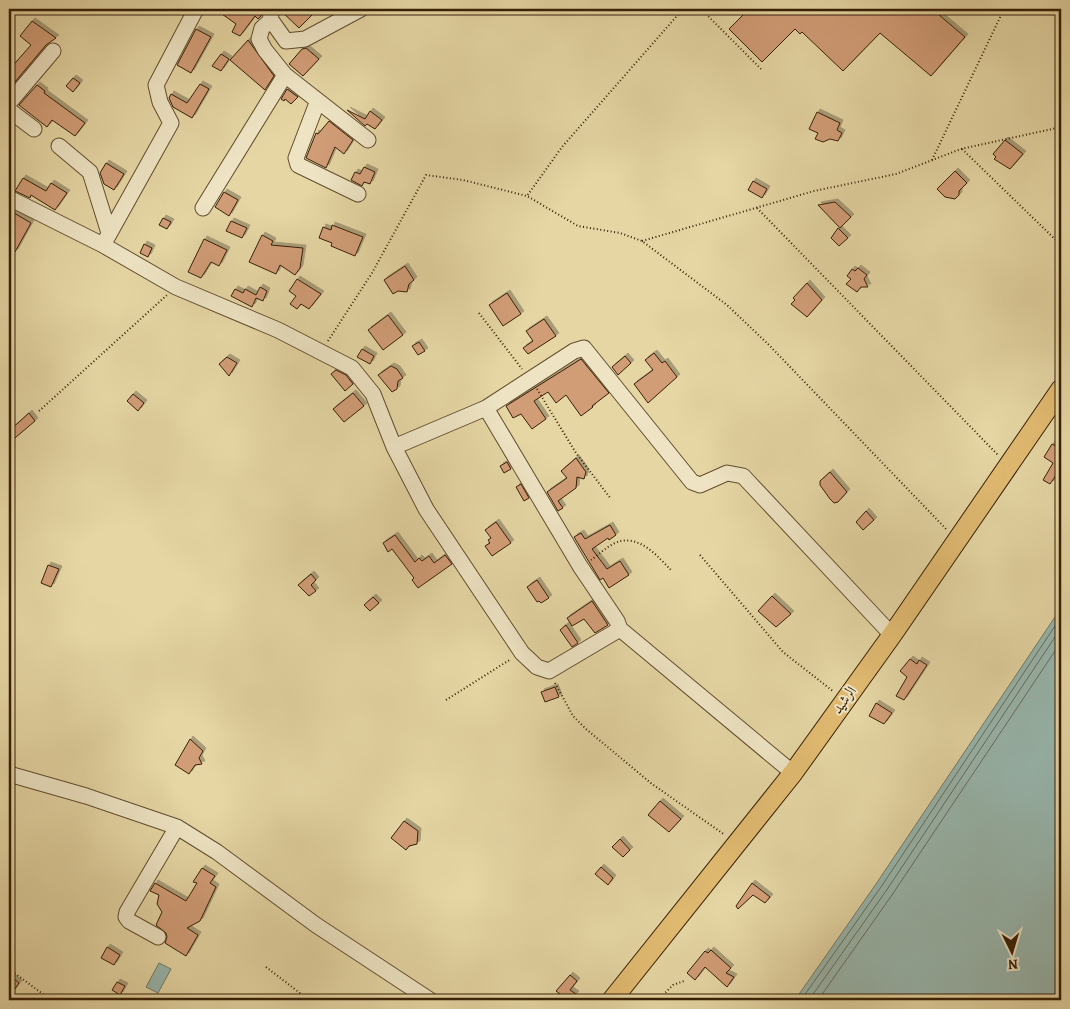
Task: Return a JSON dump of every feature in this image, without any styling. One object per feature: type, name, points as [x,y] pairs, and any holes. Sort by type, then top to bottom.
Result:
[{"type":"main road","name":"الرشيد","points":[[612,1000],[793,773],[892,635],[1061,389]]},
{"type":"street","points":[[106,239],[171,123],[160,102],[156,85],[196,9]]},
{"type":"street","points":[[361,9],[305,39],[297,41],[286,41],[271,14],[262,28],[259,39],[265,50],[285,75],[317,103],[368,140]]},
{"type":"street","points":[[9,103],[53,51]]},
{"type":"street","points":[[203,208],[285,75]]},
{"type":"street","points":[[317,103],[296,158],[298,165],[358,194]]},
{"type":"street","points":[[9,110],[34,128]]},
{"type":"street","points":[[58,146],[90,172],[106,239]]},
{"type":"street","points":[[9,198],[106,239],[176,287],[278,330],[352,368],[373,394],[394,447],[426,509],[522,653],[537,667],[549,672],[620,629]]},
{"type":"street","points":[[394,447],[486,408],[574,351],[584,348],[692,482],[700,485],[727,473],[743,476],[892,635]]},
{"type":"street","points":[[486,408],[580,566],[617,621],[620,629],[793,773]]},
{"type":"street","points":[[9,774],[86,796],[177,827],[217,852],[316,925],[430,1000]]},
{"type":"street","points":[[158,937],[129,921],[126,917],[127,912],[177,827]]},
{"type":"path","points":[[527,196],[562,147],[683,9]]},
{"type":"path","points":[[701,9],[760,68]]},
{"type":"path","points":[[931,161],[1004,9]]},
{"type":"path","points":[[642,241],[814,191],[896,174],[961,148],[1061,126]]},
{"type":"path","points":[[961,148],[1061,245]]},
{"type":"path","points":[[320,353],[372,273],[426,175],[463,180],[527,196],[578,226],[620,233],[642,241],[727,305],[762,338],[957,540]]},
{"type":"path","points":[[757,208],[1008,466]]},
{"type":"path","points":[[39,411],[176,287]]},
{"type":"path","points":[[479,314],[531,379],[576,452],[611,499]]},
{"type":"path","points":[[580,566],[620,541],[632,541],[652,551],[670,570]]},
{"type":"path","points":[[700,555],[783,652],[844,700]]},
{"type":"path","points":[[9,574],[14,582],[9,621]]},
{"type":"path","points":[[9,639],[9,682]]},
{"type":"path","points":[[446,700],[522,653]]},
{"type":"path","points":[[549,672],[573,716],[586,729],[652,784],[737,843]]},
{"type":"path","points":[[266,966],[309,1000]]},
{"type":"path","points":[[9,969],[51,1000]]},
{"type":"path","points":[[658,1000],[673,985],[684,981]]},
{"type":"water","points":[[1061,608],[1061,1000],[795,1000],[876,884]]},
{"type":"water","points":[[159,963],[171,969],[158,993],[146,987]]},
{"type":"building","points":[[226,9],[261,9],[261,16],[258,19],[255,16],[240,36],[232,32],[236,24],[222,14]]},
{"type":"building","points":[[279,9],[318,9],[299,28]]},
{"type":"building","points":[[749,9],[932,9],[965,37],[931,76],[880,33],[843,71],[802,32],[800,34],[795,29],[762,62],[729,29]]},
{"type":"building","points":[[32,21],[56,38],[46,45],[9,89],[9,70],[31,45],[20,36]]},
{"type":"building","points":[[196,29],[211,37],[191,73],[177,65]]},
{"type":"building","points":[[248,40],[274,76],[265,90],[230,60]]},
{"type":"building","points":[[306,48],[319,59],[303,76],[289,64],[302,49]]},
{"type":"building","points":[[221,54],[229,59],[221,71],[212,66]]},
{"type":"building","points":[[73,78],[80,83],[73,92],[66,86]]},
{"type":"building","points":[[200,84],[209,89],[192,118],[173,107],[169,98],[171,94],[187,103]]},
{"type":"building","points":[[37,85],[45,91],[44,93],[85,123],[75,136],[52,120],[47,127],[19,105]]},
{"type":"building","points":[[287,89],[298,97],[291,104],[285,99],[284,101],[281,99]]},
{"type":"building","points":[[347,110],[365,119],[370,111],[382,120],[375,129],[367,124],[365,126]]},
{"type":"building","points":[[817,112],[840,123],[837,130],[842,133],[838,141],[830,139],[823,142],[815,139],[818,133],[809,129]]},
{"type":"building","points":[[329,121],[353,140],[344,154],[335,147],[326,168],[306,158],[316,133],[318,134]]},
{"type":"building","points":[[1005,140],[1023,154],[1010,169],[994,159],[996,157],[993,154]]},
{"type":"building","points":[[106,163],[124,174],[114,190],[104,184],[100,173]]},
{"type":"building","points":[[364,167],[375,172],[370,184],[364,182],[362,186],[351,180],[355,172],[360,174]]},
{"type":"building","points":[[955,171],[967,183],[959,191],[959,195],[955,199],[945,197],[937,189]]},
{"type":"building","points":[[23,178],[46,191],[51,183],[67,193],[55,210],[31,195],[30,198],[15,191]]},
{"type":"building","points":[[753,181],[767,189],[762,198],[748,190]]},
{"type":"building","points":[[224,192],[238,200],[229,216],[215,207]]},
{"type":"building","points":[[835,202],[851,217],[840,228],[818,205]]},
{"type":"building","points":[[9,210],[31,223],[15,252],[9,248]]},
{"type":"building","points":[[163,218],[171,222],[167,229],[159,225]]},
{"type":"building","points":[[231,221],[247,228],[242,238],[226,231]]},
{"type":"building","points":[[332,225],[363,237],[355,256],[331,246],[332,243],[319,238],[323,227],[331,230]]},
{"type":"building","points":[[838,228],[848,238],[839,246],[831,238]]},
{"type":"building","points":[[262,235],[273,241],[271,245],[303,248],[300,268],[295,275],[280,265],[276,274],[249,262]]},
{"type":"building","points":[[204,239],[227,250],[219,266],[211,262],[201,278],[188,272]]},
{"type":"building","points":[[144,244],[152,248],[148,257],[140,253]]},
{"type":"building","points":[[405,266],[414,280],[409,284],[407,292],[398,291],[393,294],[384,280]]},
{"type":"building","points":[[858,268],[867,275],[864,279],[868,287],[861,287],[857,292],[846,284],[851,279],[847,276],[852,269],[855,271]]},
{"type":"building","points":[[297,279],[321,294],[309,309],[301,304],[297,309],[290,304],[296,296],[289,291]]},
{"type":"building","points":[[807,283],[822,300],[807,317],[791,304],[795,300],[793,298]]},
{"type":"building","points":[[260,287],[267,291],[263,301],[256,298],[252,307],[231,296],[235,289],[243,293],[245,289],[256,295]]},
{"type":"building","points":[[507,293],[521,314],[503,326],[489,305]]},
{"type":"building","points":[[388,315],[403,335],[383,350],[368,330]]},
{"type":"building","points":[[544,319],[556,336],[528,354],[523,348],[533,341],[526,331]]},
{"type":"building","points":[[419,342],[425,351],[418,355],[412,346]]},
{"type":"building","points":[[362,349],[374,356],[370,364],[357,357]]},
{"type":"building","points":[[654,353],[662,363],[665,361],[677,377],[648,403],[634,384],[653,370],[645,360]]},
{"type":"building","points":[[625,356],[631,363],[618,375],[612,367]]},
{"type":"building","points":[[227,357],[237,363],[229,376],[219,364]]},
{"type":"building","points":[[581,359],[609,393],[593,407],[581,416],[566,395],[556,403],[548,392],[534,401],[546,419],[532,429],[521,414],[513,418],[506,406]]},
{"type":"building","points":[[391,366],[397,369],[403,378],[398,381],[397,389],[392,392],[378,375]]},
{"type":"building","points":[[336,370],[346,375],[353,384],[345,391],[331,374]]},
{"type":"building","points":[[353,393],[364,406],[344,422],[333,409]]},
{"type":"building","points":[[133,394],[144,403],[138,411],[127,401]]},
{"type":"building","points":[[29,413],[35,421],[9,443],[9,431]]},
{"type":"building","points":[[1052,444],[1061,449],[1061,468],[1050,484],[1043,480],[1053,463],[1044,457]]},
{"type":"building","points":[[576,458],[586,472],[584,479],[577,477],[576,488],[558,501],[563,508],[558,511],[547,492],[567,478],[561,471]]},
{"type":"building","points":[[507,462],[511,469],[504,473],[500,466]]},
{"type":"building","points":[[830,472],[847,492],[838,502],[834,503],[820,485],[820,481]]},
{"type":"building","points":[[521,484],[529,498],[524,501],[516,487]]},
{"type":"building","points":[[866,511],[874,520],[863,530],[856,522]]},
{"type":"building","points":[[496,522],[511,543],[492,556],[485,546],[490,543],[488,540],[491,538],[485,530]]},
{"type":"building","points":[[610,525],[616,535],[592,549],[607,569],[620,561],[629,575],[609,588],[603,578],[600,580],[574,537],[581,533],[585,539]]},
{"type":"building","points":[[395,535],[415,562],[419,558],[422,561],[429,556],[434,563],[445,555],[452,564],[418,588],[412,580],[414,578],[392,549],[388,552],[383,543]]},
{"type":"building","points":[[48,565],[59,569],[51,587],[41,583]]},
{"type":"building","points":[[311,574],[316,580],[311,585],[316,591],[309,596],[298,585]]},
{"type":"building","points":[[537,580],[549,598],[541,603],[537,602],[527,587]]},
{"type":"building","points":[[772,596],[791,614],[776,627],[758,611]]},
{"type":"building","points":[[373,597],[379,603],[370,611],[364,605]]},
{"type":"building","points":[[592,601],[608,625],[595,633],[584,619],[572,626],[567,618]]},
{"type":"building","points":[[566,625],[578,643],[572,647],[560,630]]},
{"type":"building","points":[[910,659],[917,664],[919,660],[927,665],[904,700],[896,696],[907,677],[900,671]]},
{"type":"building","points":[[555,687],[559,697],[545,702],[541,692]]},
{"type":"building","points":[[876,703],[892,713],[884,724],[869,716]]},
{"type":"building","points":[[190,739],[203,751],[199,758],[202,764],[195,765],[189,774],[175,765]]},
{"type":"building","points":[[660,801],[681,819],[669,832],[648,815]]},
{"type":"building","points":[[404,821],[418,831],[417,844],[409,846],[406,850],[391,838]]},
{"type":"building","points":[[620,839],[630,850],[623,857],[612,847]]},
{"type":"building","points":[[601,867],[613,878],[608,885],[595,874]]},
{"type":"building","points":[[202,868],[215,876],[210,883],[216,887],[200,921],[187,928],[198,935],[186,956],[165,943],[166,933],[156,925],[162,912],[157,904],[159,895],[150,891],[155,883],[186,901],[197,883],[193,882]]},
{"type":"building","points":[[752,883],[770,897],[765,903],[753,895],[738,909],[736,906]]},
{"type":"building","points":[[107,947],[120,955],[114,965],[101,958]]},
{"type":"building","points":[[711,950],[731,968],[726,973],[734,977],[727,987],[705,967],[695,980],[687,973],[705,951],[708,953]]},
{"type":"building","points":[[9,975],[19,983],[9,997]]},
{"type":"building","points":[[570,975],[577,981],[570,990],[576,994],[571,1000],[568,1000],[556,991]]},
{"type":"building","points":[[117,982],[125,986],[120,995],[112,990]]}]
